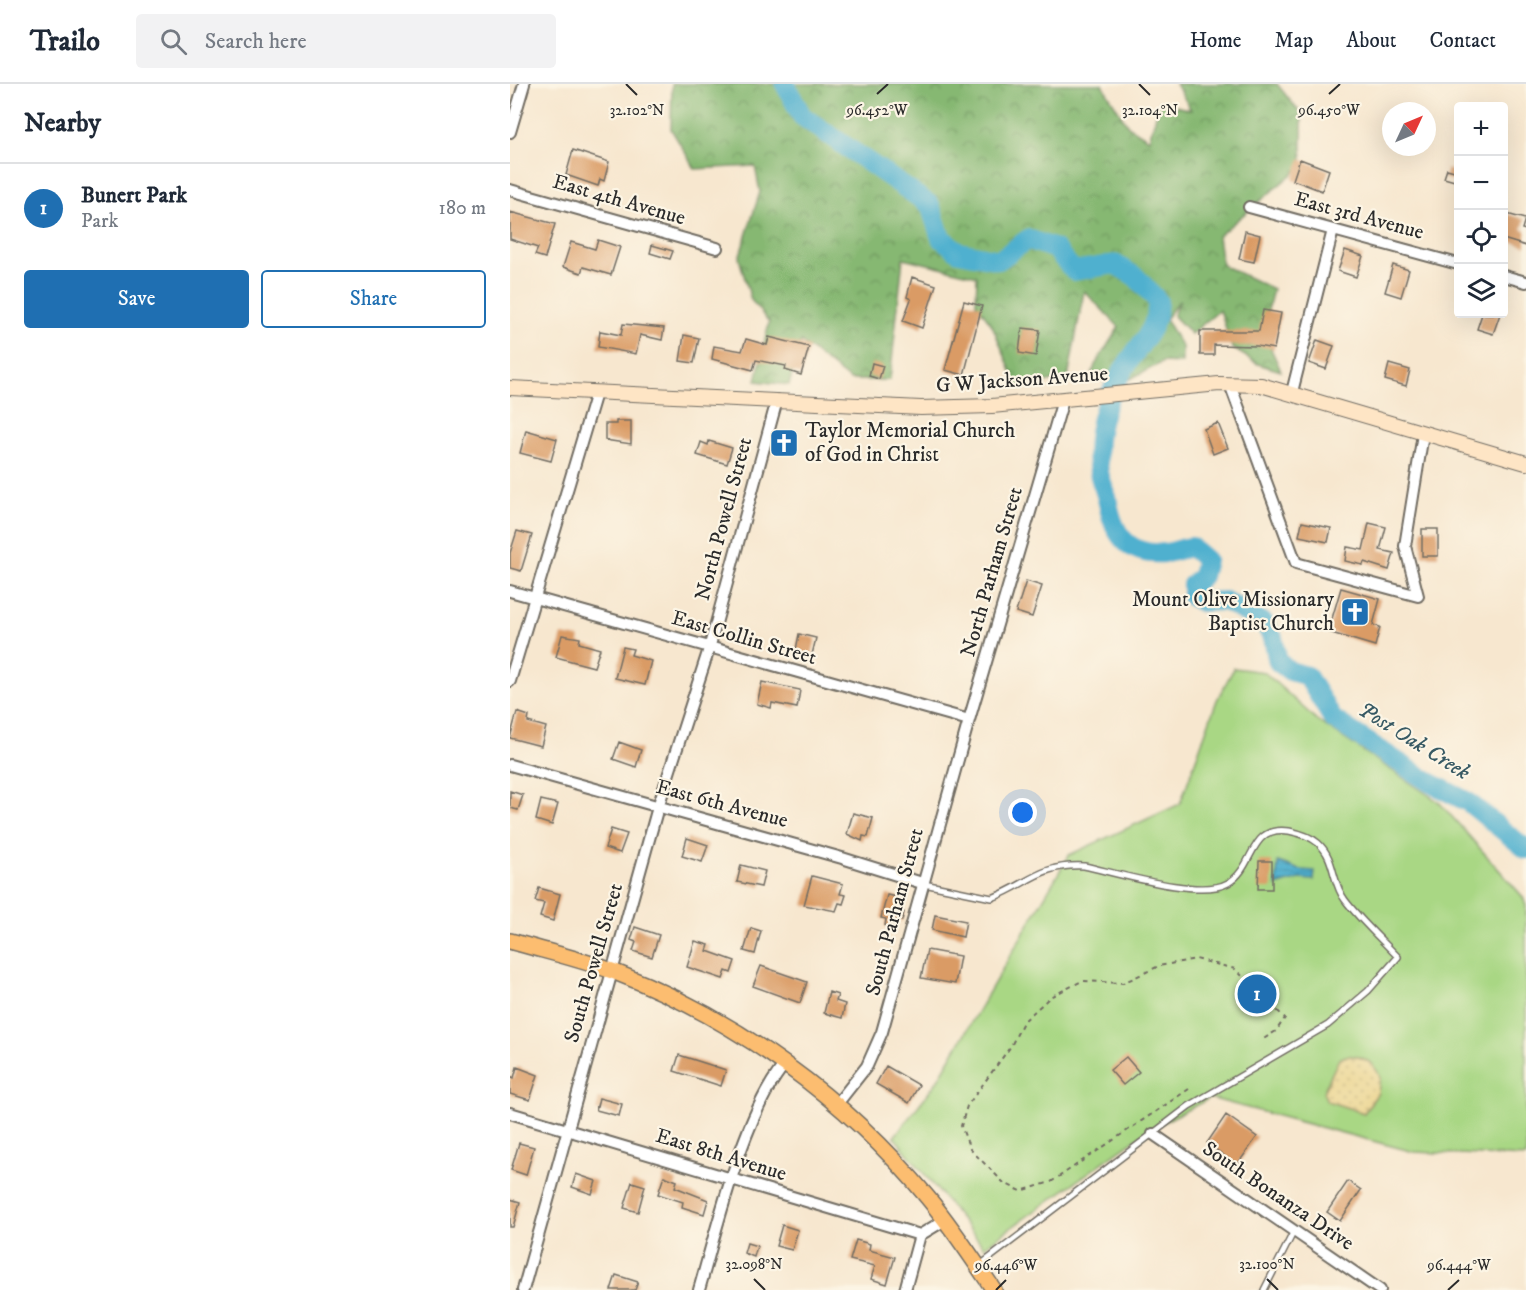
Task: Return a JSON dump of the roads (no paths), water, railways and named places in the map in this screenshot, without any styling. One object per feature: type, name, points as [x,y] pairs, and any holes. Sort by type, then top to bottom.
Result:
[{"type":"main road","points":[[510,941],[612,970],[709,1015],[785,1064],[837,1104],[902,1168],[945,1220],[994,1290]]},
{"type":"street","points":[[510,132],[524,84]]},
{"type":"street","name":"East 4th Avenue","points":[[510,190],[717,248]]},
{"type":"street","name":"East 3rd Avenue","points":[[1249,207],[1454,263]]},
{"type":"street","points":[[1292,392],[1333,230]]},
{"type":"street","points":[[1508,277],[1526,282]]},
{"type":"street","points":[[1230,384],[1296,563],[1418,596],[1405,546],[1423,434]]},
{"type":"street","name":"G W Jackson Avenue","points":[[510,388],[921,408],[1066,400],[1230,384],[1261,385],[1292,392],[1423,434],[1526,463]]},
{"type":"street","points":[[510,681],[596,393]]},
{"type":"street","name":"North Powell Street","points":[[709,649],[777,400]]},
{"type":"street","name":"North Parham Street","points":[[969,720],[1066,400]]},
{"type":"street","name":"East Collin Street","points":[[510,591],[709,649],[969,720]]},
{"type":"street","name":"South Powell Street","points":[[523,1290],[658,807],[709,649]]},
{"type":"street","name":"South Parham Street","points":[[837,1104],[867,1066],[875,1052],[969,720]]},
{"type":"street","name":"East 6th Avenue","points":[[510,765],[842,858],[922,884]]},
{"type":"street","points":[[699,1290],[733,1179],[764,1098],[774,1077],[785,1064]]},
{"type":"street","name":"East 8th Avenue","points":[[510,1113],[920,1235]]},
{"type":"street","name":"South Bonanza Drive","points":[[1153,1134],[1380,1290]]},
{"type":"street","points":[[905,1290],[920,1235],[945,1220]]},
{"type":"street","points":[[510,1288],[517,1290]]},
{"type":"lane","points":[[922,884],[992,898],[1039,872],[1069,865],[1197,890],[1229,883],[1244,868],[1254,845],[1275,830],[1309,836],[1323,848],[1332,863],[1344,899],[1398,957],[1368,991],[1328,1025],[1189,1106],[978,1267]]},
{"type":"lane","points":[[1264,1290],[1294,1231]]},
{"type":"water","points":[[1278,862],[1300,870],[1315,871],[1314,880],[1299,879],[1276,886]]},
{"type":"waterway","name":"Post Oak Creek","points":[[785,84],[802,116],[930,205],[941,238],[959,252],[999,260],[1028,239],[1055,249],[1074,271],[1115,264],[1136,277],[1158,301],[1155,318],[1150,331],[1123,369],[1109,397],[1100,426],[1097,457],[1100,476],[1114,525],[1119,534],[1132,547],[1152,553],[1191,547],[1206,560],[1202,576],[1192,585],[1192,597],[1201,602],[1225,601],[1264,623],[1273,638],[1278,662],[1290,671],[1307,676],[1333,719],[1429,782],[1468,802],[1526,849]]},
{"type":"place","name":"Taylor Memorial Church of God in Christ","points":[[784,443]]},
{"type":"place","name":"Mount Olive Missionary Baptist Church","points":[[1355,612]]},
{"type":"place","name":"Bunert Park","points":[[1257,994]]}]
